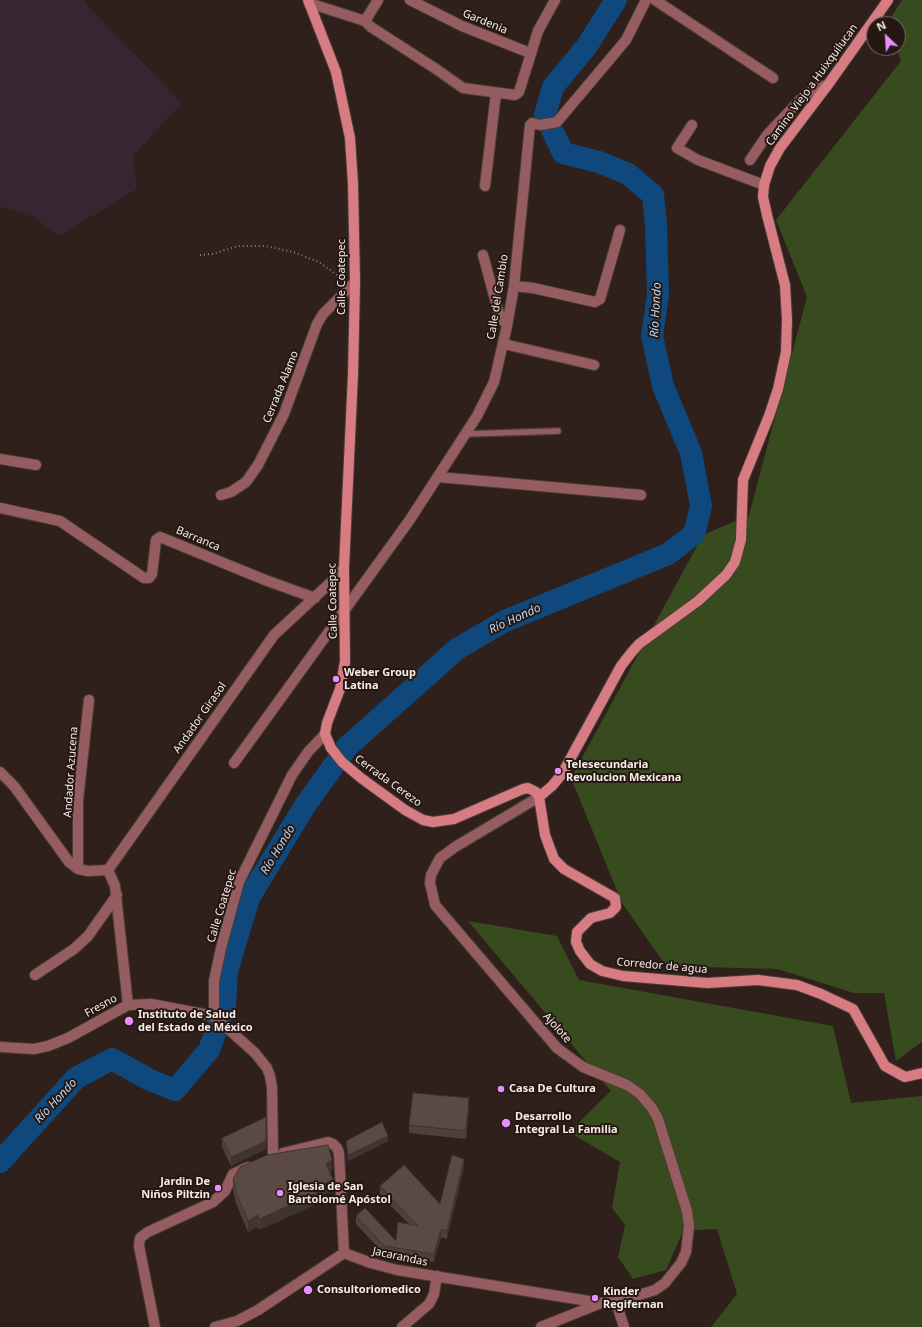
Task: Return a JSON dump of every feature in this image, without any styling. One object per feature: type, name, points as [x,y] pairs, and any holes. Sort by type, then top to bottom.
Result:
[{"type":"main road","name":"Camino Viejo a Huixquilucan","points":[[540,797],[562,774],[621,666],[631,653],[639,644],[698,601],[726,575],[735,562],[741,540],[743,480],[769,416],[778,389],[786,352],[787,320],[785,286],[767,215],[764,197],[764,184],[770,166],[780,148],[827,86],[888,0]]},
{"type":"main road","name":"Calle Coatepec","points":[[308,1],[324,38],[336,72],[350,138],[354,374],[344,568],[345,662],[340,689],[327,723],[325,734]]},
{"type":"main road","name":"Cerrada Cerezo","points":[[325,734],[331,748],[342,762],[361,778],[423,820],[445,821],[454,819],[523,789],[532,790],[540,797]]},
{"type":"main road","name":"Corredor de agua","points":[[540,797],[545,835],[554,859],[564,869],[610,894],[617,902],[616,907],[610,913],[591,918],[577,932],[576,942],[590,964],[602,971],[623,976],[707,983],[758,980],[797,985],[821,994],[853,1010],[885,1066],[905,1077],[922,1073]]},
{"type":"street","points":[[365,21],[378,0]]},
{"type":"street","name":"Gardenia","points":[[410,0],[462,26],[530,53]]},
{"type":"street","points":[[308,1],[365,21],[371,27],[463,88],[515,95],[519,92],[538,31],[555,0]]},
{"type":"street","name":"Calle del Cambio","points":[[234,762],[409,522],[477,416],[494,382],[504,344],[514,286],[530,125],[534,123],[540,125],[557,122],[626,40],[646,0]]},
{"type":"street","points":[[656,0],[773,78]]},
{"type":"street","points":[[750,160],[767,135],[801,99],[818,86],[827,86]]},
{"type":"street","points":[[485,186],[496,93]]},
{"type":"street","points":[[692,125],[677,148],[698,160],[740,177],[764,184]]},
{"type":"street","points":[[514,286],[533,288],[595,302],[600,299],[620,230]]},
{"type":"street","points":[[484,255],[499,314],[507,326]]},
{"type":"street","name":"Cerrada Alamo","points":[[221,495],[231,492],[246,482],[258,465],[284,414],[317,324],[323,314],[353,284]]},
{"type":"street","points":[[504,344],[594,365]]},
{"type":"street","points":[[0,459],[36,465]]},
{"type":"street","points":[[438,477],[641,496]]},
{"type":"street","name":"Barranca","points":[[0,508],[60,521],[144,578],[149,578],[152,574],[156,540],[160,537],[265,580],[315,598]]},
{"type":"street","name":"Andador Girasol","points":[[108,870],[274,634],[315,598],[344,568]]},
{"type":"street","name":"Andador Azucena","points":[[78,869],[78,800],[89,700]]},
{"type":"street","name":"Calle Coatepec","points":[[216,1018],[214,981],[221,948],[239,882],[292,775],[308,752],[325,734]]},
{"type":"street","points":[[0,772],[14,786],[69,862],[78,869],[88,871],[108,870]]},
{"type":"street","name":"Ajolote","points":[[540,797],[447,852],[435,865],[431,874],[431,889],[435,905],[557,1048],[583,1067],[627,1085],[640,1094],[652,1108],[658,1119],[687,1211],[689,1226],[686,1252],[682,1263],[665,1283],[655,1290],[616,1302],[601,1303]]},
{"type":"street","name":"Fresno","points":[[0,1047],[34,1048],[48,1046],[68,1038],[128,1005],[117,895],[108,870]]},
{"type":"street","points":[[35,975],[74,949],[88,936],[117,895]]},
{"type":"street","points":[[128,1005],[150,1004],[216,1018],[254,1053],[267,1068],[272,1087],[267,1159]]},
{"type":"street","points":[[155,1327],[139,1246],[140,1238],[148,1232],[213,1202],[225,1191],[234,1174],[267,1159],[328,1142],[333,1144],[339,1153],[344,1253],[258,1310],[237,1321],[215,1327]]},
{"type":"street","name":"Jacarandas","points":[[344,1253],[370,1263],[397,1270],[601,1303]]},
{"type":"street","points":[[402,1327],[429,1304],[434,1294],[437,1276]]},
{"type":"street","points":[[616,1302],[624,1327]]},
{"type":"street","points":[[541,1327],[601,1303]]},
{"type":"lane","points":[[465,434],[558,431]]},
{"type":"path","points":[[200,255],[212,254],[239,246],[265,246],[293,252],[319,262],[353,284]]},
{"type":"shaded area","points":[[0,0],[86,0],[85,3],[182,103],[133,156],[137,189],[59,236],[34,217],[0,207]]},
{"type":"green space","points":[[902,0],[922,0],[922,1042],[896,1061],[884,993],[854,993],[777,969],[666,966],[622,903],[571,778],[703,535],[749,515],[807,297],[776,220],[901,61],[899,56],[906,56],[906,16],[892,16]]},
{"type":"green space","points":[[468,921],[557,936],[579,980],[833,1026],[851,1103],[922,1096],[922,1327],[711,1327],[737,1294],[717,1229],[683,1231],[666,1270],[633,1279],[618,1257],[625,1225],[612,1208],[620,1162],[569,1132],[611,1091]]},
{"type":"building","points":[[413,1093],[469,1098],[466,1131],[409,1125]]},
{"type":"building","points":[[266,1117],[266,1141],[231,1157],[222,1138]]},
{"type":"building","points":[[382,1122],[388,1136],[348,1155],[346,1141]]},
{"type":"building","name":"Iglesia de San Bartolomé Apóstol","points":[[328,1145],[332,1160],[326,1164],[333,1180],[321,1185],[323,1190],[259,1219],[258,1215],[248,1221],[236,1192],[233,1179],[240,1167],[267,1155]]},
{"type":"building","points":[[452,1155],[464,1159],[447,1231],[441,1229],[434,1254],[384,1246],[356,1216],[365,1208],[396,1241],[398,1222],[418,1226],[380,1186],[404,1165],[440,1204]]},
{"type":"waterway","name":"Río Hondo","points":[[0,1162],[76,1078],[112,1059],[150,1080],[175,1090],[209,1050],[225,1006],[227,971],[249,898],[304,807],[347,747],[457,649],[505,621],[668,554],[694,534],[701,506],[691,453],[663,386],[652,336],[658,295],[656,224],[653,195],[628,174],[599,162],[563,153],[545,115],[553,87],[587,46],[616,0]]},
{"type":"place","name":"Weber Group Latina","points":[[336,679]]},
{"type":"place","name":"Telesecundaria Revolucion Mexicana","points":[[558,771]]},
{"type":"place","name":"Instituto de Salud del Estado de México","points":[[129,1021]]},
{"type":"place","name":"Casa De Cultura","points":[[501,1089]]},
{"type":"place","name":"Desarrollo Integral La Familia","points":[[506,1123]]},
{"type":"place","name":"Jardin De Niños Piltzin","points":[[218,1188]]},
{"type":"place","name":"Iglesia de San Bartolomé Apóstol","points":[[280,1193]]},
{"type":"place","name":"Consultoriomedico","points":[[308,1290]]},
{"type":"place","name":"Kinder Regifernan","points":[[595,1298]]}]
